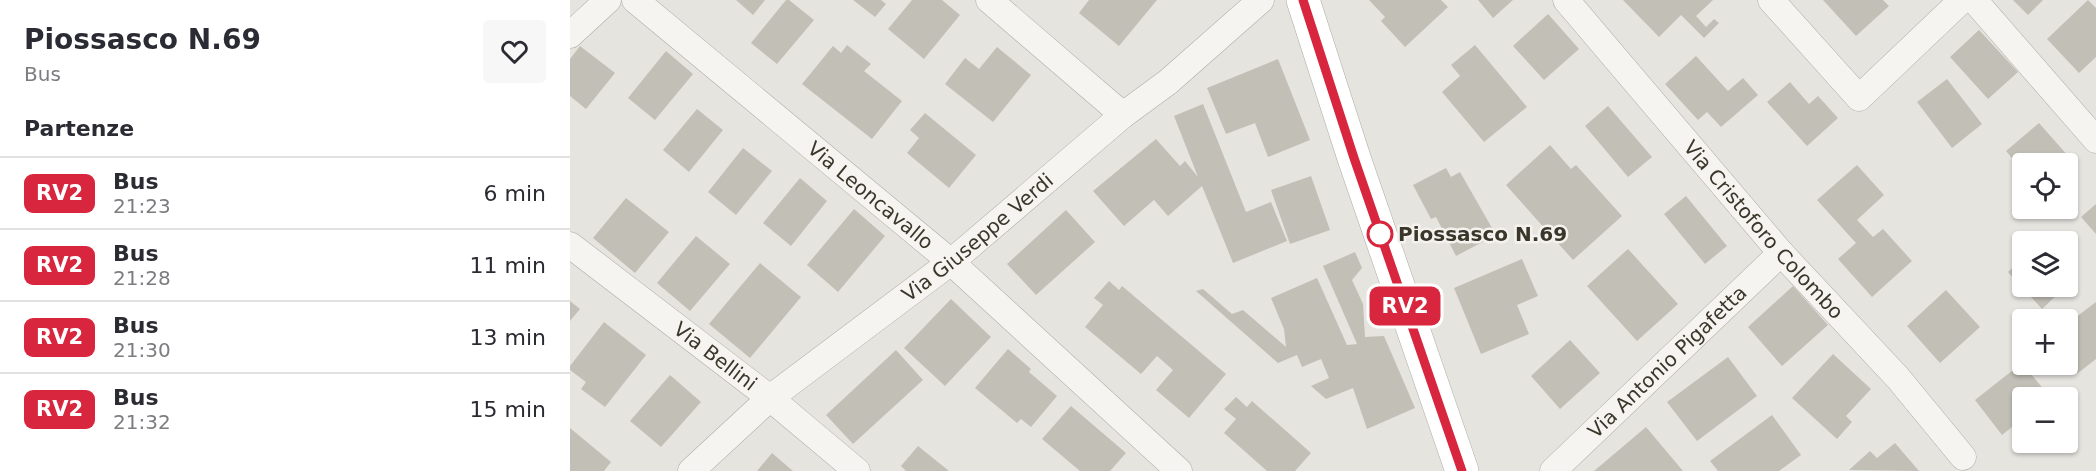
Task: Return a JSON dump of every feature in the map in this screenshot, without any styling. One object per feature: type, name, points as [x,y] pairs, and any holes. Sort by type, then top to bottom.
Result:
[{"type":"street","points":[[570,35],[608,0]]},
{"type":"street","name":"Via Leoncavallo","points":[[635,0],[951,262],[1179,471]]},
{"type":"street","points":[[989,0],[1123,115]]},
{"type":"street","name":"Via Giuseppe Verdi","points":[[691,471],[770,398],[951,262],[1123,115],[1168,82],[1261,0]]},
{"type":"street","points":[[1303,0],[1354,158],[1462,471]]},
{"type":"street","name":"Via Cristoforo Colombo","points":[[1566,0],[1782,253],[1898,378],[1963,457]]},
{"type":"street","points":[[1772,0],[1859,98],[1962,0]]},
{"type":"street","points":[[1974,0],[2096,140]]},
{"type":"street","name":"Via Bellini","points":[[570,245],[770,398],[857,471]]},
{"type":"street","name":"Via Antonio Pigafetta","points":[[1553,471],[1782,253]]},
{"type":"building","points":[[736,0],[765,0],[753,15]]},
{"type":"building","points":[[786,0],[814,20],[777,64],[751,43]]},
{"type":"building","points":[[853,0],[881,0],[886,4],[875,17]]},
{"type":"building","points":[[912,0],[942,0],[960,15],[924,59],[888,29]]},
{"type":"building","points":[[1089,0],[1157,0],[1119,46],[1079,13]]},
{"type":"building","points":[[1369,0],[1441,0],[1448,7],[1405,47],[1381,21],[1385,17]]},
{"type":"building","points":[[1478,0],[1513,0],[1493,18]]},
{"type":"building","points":[[1623,0],[1713,0],[1696,16],[1706,27],[1714,19],[1719,23],[1704,38],[1681,15],[1659,37]]},
{"type":"building","points":[[1823,0],[1883,0],[1889,6],[1856,36]]},
{"type":"building","points":[[2013,0],[2043,0],[2028,15]]},
{"type":"building","points":[[2088,0],[2096,8],[2096,57],[2079,73],[2047,39]]},
{"type":"building","points":[[1548,14],[1579,49],[1544,80],[1513,46]]},
{"type":"building","points":[[1979,30],[2018,72],[1988,99],[1950,57]]},
{"type":"building","points":[[847,45],[871,64],[864,71],[902,101],[872,139],[802,84],[833,46],[841,53]]},
{"type":"building","points":[[1475,45],[1527,107],[1484,142],[1442,92],[1460,76],[1451,65]]},
{"type":"building","points":[[580,46],[615,73],[586,109],[570,96],[570,59]]},
{"type":"building","points":[[997,47],[1031,75],[993,122],[945,84],[965,58],[979,69]]},
{"type":"building","points":[[666,51],[693,74],[655,120],[628,98]]},
{"type":"building","points":[[1696,56],[1728,91],[1743,78],[1758,95],[1721,127],[1707,112],[1698,120],[1665,84]]},
{"type":"building","points":[[1278,59],[1310,140],[1268,157],[1255,123],[1226,134],[1207,88]]},
{"type":"building","points":[[1947,79],[1982,124],[1952,148],[1917,102]]},
{"type":"building","points":[[1790,82],[1809,104],[1818,96],[1838,118],[1807,146],[1767,102]]},
{"type":"building","points":[[1203,104],[1246,212],[1271,202],[1287,241],[1233,263],[1202,186],[1168,216],[1154,200],[1124,226],[1093,191],[1156,139],[1180,166],[1185,161],[1198,177],[1174,116]]},
{"type":"building","points":[[1608,106],[1652,157],[1628,177],[1585,126]]},
{"type":"building","points":[[697,109],[723,130],[689,172],[663,150]]},
{"type":"building","points":[[925,113],[976,155],[949,188],[907,153],[919,138],[910,130]]},
{"type":"building","points":[[2039,123],[2066,153],[2012,153],[2012,158],[2006,151]]},
{"type":"building","points":[[1550,145],[1571,169],[1576,165],[1622,216],[1573,260],[1506,185]]},
{"type":"building","points":[[743,148],[772,171],[736,215],[708,192]]},
{"type":"building","points":[[1857,165],[1884,195],[1857,220],[1873,237],[1883,229],[1912,261],[1872,297],[1838,259],[1856,243],[1817,200]]},
{"type":"building","points":[[1446,168],[1451,177],[1460,172],[1496,235],[1456,256],[1436,217],[1431,219],[1413,185]]},
{"type":"building","points":[[1311,176],[1330,230],[1290,244],[1271,190]]},
{"type":"building","points":[[800,178],[827,201],[791,246],[763,223]]},
{"type":"building","points":[[1686,196],[1727,246],[1705,264],[1664,214]]},
{"type":"building","points":[[626,198],[669,232],[635,273],[593,238]]},
{"type":"building","points":[[2096,204],[2096,234],[2081,217]]},
{"type":"building","points":[[854,209],[885,236],[838,292],[807,265]]},
{"type":"building","points":[[1066,210],[1095,242],[1036,295],[1007,264]]},
{"type":"building","points":[[696,236],[730,264],[690,311],[657,283]]},
{"type":"building","points":[[1628,249],[1678,304],[1637,341],[1587,286]]},
{"type":"building","points":[[1355,252],[1362,268],[1352,280],[1363,304],[1365,337],[1384,336],[1415,408],[1367,429],[1353,388],[1326,399],[1311,386],[1329,378],[1321,359],[1302,367],[1297,355],[1278,363],[1196,291],[1203,289],[1232,314],[1243,310],[1286,347],[1284,329],[1271,298],[1317,278],[1347,345],[1357,344],[1323,266]]},
{"type":"building","points":[[1522,259],[1538,296],[1517,305],[1529,334],[1481,354],[1454,288]]},
{"type":"building","points":[[760,263],[801,297],[750,358],[709,324]]},
{"type":"building","points":[[1109,281],[1119,290],[1122,286],[1226,374],[1189,418],[1156,390],[1173,370],[1157,356],[1141,374],[1085,327],[1103,305],[1094,298]]},
{"type":"building","points":[[1793,286],[1828,325],[1782,366],[1748,327]]},
{"type":"building","points":[[1946,290],[1980,327],[1940,363],[1907,326]]},
{"type":"building","points":[[2031,297],[2055,297],[2042,309]]},
{"type":"building","points":[[951,299],[991,337],[945,386],[904,348]]},
{"type":"building","points":[[570,301],[580,309],[570,321]]},
{"type":"building","points":[[2096,302],[2096,359],[2078,373],[2078,316]]},
{"type":"building","points":[[604,322],[646,355],[605,407],[581,389],[586,382],[570,370],[570,366]]},
{"type":"building","points":[[1570,340],[1600,373],[1560,409],[1531,376]]},
{"type":"building","points":[[1008,349],[1031,369],[1029,372],[1057,396],[1031,427],[1021,419],[1017,423],[975,388]]},
{"type":"building","points":[[896,350],[923,380],[853,444],[826,415]]},
{"type":"building","points":[[1833,354],[1871,389],[1846,416],[1852,422],[1837,439],[1792,398]]},
{"type":"building","points":[[1728,357],[1757,396],[1697,441],[1667,402]]},
{"type":"building","points":[[2012,371],[2012,375],[2032,375],[2042,387],[2012,387],[2012,427],[2002,435],[1975,400]]},
{"type":"building","points":[[670,375],[701,402],[661,447],[630,421]]},
{"type":"building","points":[[1236,397],[1247,407],[1252,401],[1311,453],[1295,471],[1267,471],[1224,433],[1236,419],[1224,409]]},
{"type":"building","points":[[1071,406],[1126,453],[1110,471],[1080,471],[1042,439]]},
{"type":"building","points":[[1772,415],[1801,455],[1779,471],[1718,471],[1710,461]]},
{"type":"building","points":[[1646,427],[1683,471],[1594,471]]},
{"type":"building","points":[[570,428],[611,462],[604,471],[570,471]]},
{"type":"building","points":[[1895,443],[1919,471],[1849,470],[1870,451],[1877,458]]},
{"type":"building","points":[[918,446],[949,471],[906,471],[901,466]]},
{"type":"building","points":[[772,453],[793,471],[757,471]]},
{"type":"bus line","name":"RV2","points":[[1303,0],[1354,158],[1462,471]]},
{"type":"place","name":"Piossasco N.69","points":[[1380,234]]}]
